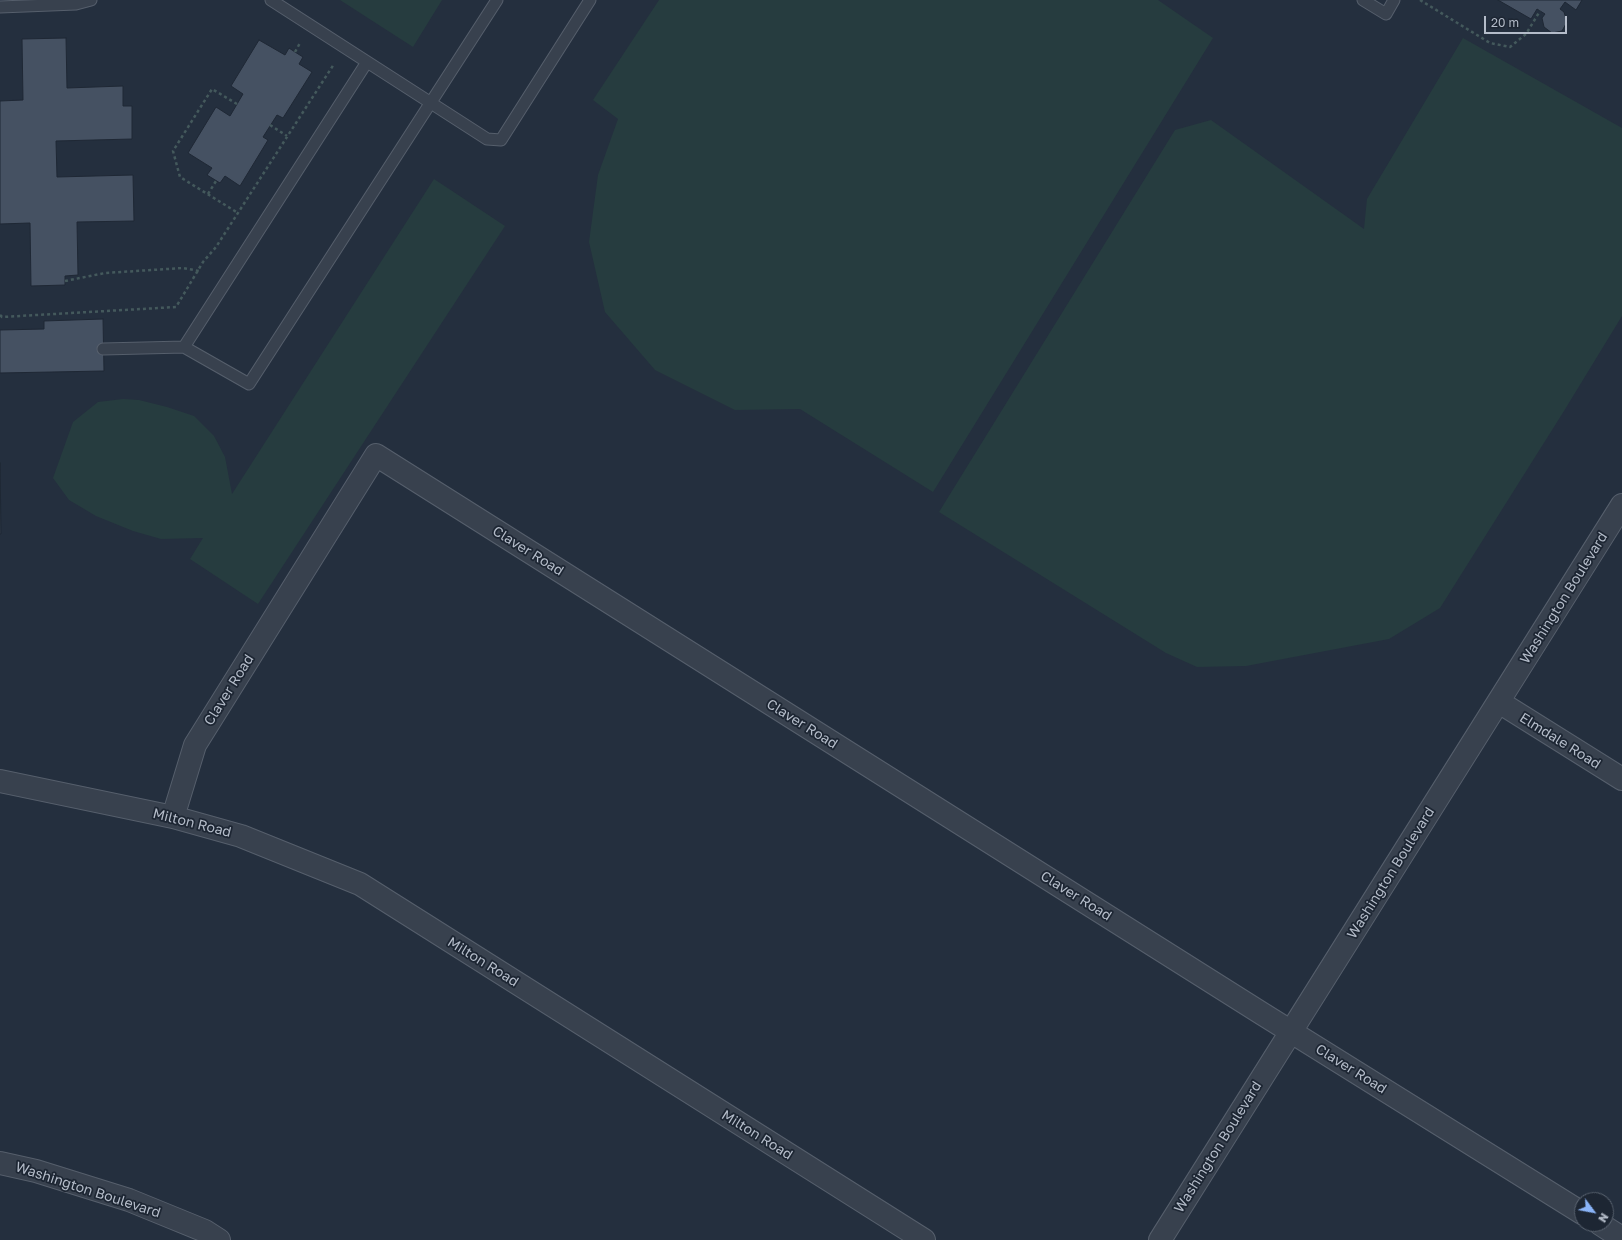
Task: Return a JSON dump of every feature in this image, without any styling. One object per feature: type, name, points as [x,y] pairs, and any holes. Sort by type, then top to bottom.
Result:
[{"type":"street","name":"Claver Road","points":[[173,817],[195,745],[376,456],[1574,1208]]},
{"type":"street","name":"Washington Boulevard","points":[[1160,1240],[1622,505]]},
{"type":"street","name":"Elmdale Road","points":[[1499,702],[1622,779]]},
{"type":"street","name":"Milton Road","points":[[0,781],[173,817],[241,836],[360,884],[924,1240]]},
{"type":"street","name":"Washington Boulevard","points":[[0,1163],[36,1172],[128,1200],[205,1231],[219,1240]]},
{"type":"street","points":[[1613,1232],[1622,1238]]},
{"type":"lane","points":[[0,7],[76,4],[91,0]]},
{"type":"lane","points":[[271,0],[487,139],[501,140],[590,0]]},
{"type":"lane","points":[[103,349],[184,347],[249,384],[497,0]]},
{"type":"lane","points":[[1363,0],[1386,14],[1394,0]]},
{"type":"lane","points":[[184,347],[367,62]]},
{"type":"path","points":[[1420,0],[1490,43],[1510,47],[1526,34],[1540,12]]},
{"type":"path","points":[[0,315],[2,317],[176,307],[344,47]]},
{"type":"path","points":[[237,104],[212,89],[173,151],[180,177],[238,213]]},
{"type":"path","points":[[270,125],[287,136]]},
{"type":"path","points":[[208,194],[216,181]]},
{"type":"path","points":[[65,280],[113,272],[184,268],[199,271]]},
{"type":"green space","points":[[340,0],[442,0],[413,47]]},
{"type":"green space","points":[[659,0],[1158,0],[1213,38],[933,492],[800,409],[735,410],[655,370],[605,312],[589,242],[598,175],[618,119],[593,100]]},
{"type":"green space","points":[[1463,38],[1622,128],[1622,316],[1440,608],[1389,639],[1246,666],[1197,667],[1166,653],[939,512],[1175,130],[1211,120],[1364,229],[1367,199]]},
{"type":"green space","points":[[434,179],[505,226],[258,604],[190,559],[203,538],[161,539],[133,531],[96,516],[69,500],[53,478],[73,422],[98,402],[123,399],[139,400],[194,416],[214,436],[225,457],[232,494]]},
{"type":"building","points":[[1498,0],[1582,0],[1576,10],[1565,2],[1560,9],[1564,12],[1567,22],[1562,31],[1552,33],[1544,27],[1542,18],[1545,14],[1537,9],[1531,19]]},
{"type":"building","points":[[66,38],[67,88],[123,86],[123,106],[132,106],[132,139],[56,141],[57,177],[133,175],[134,221],[77,222],[78,275],[65,276],[65,285],[31,286],[30,223],[0,224],[0,101],[23,100],[22,39]]},
{"type":"building","points":[[259,40],[285,55],[289,48],[303,57],[299,64],[312,72],[283,118],[277,115],[263,137],[268,140],[240,186],[225,176],[220,183],[207,175],[212,168],[188,153],[216,107],[230,116],[243,94],[231,86]]},
{"type":"building","points":[[103,319],[104,371],[0,373],[0,330],[44,329],[44,321]]},
{"type":"building","points":[[0,463],[1,534],[0,534]]}]
